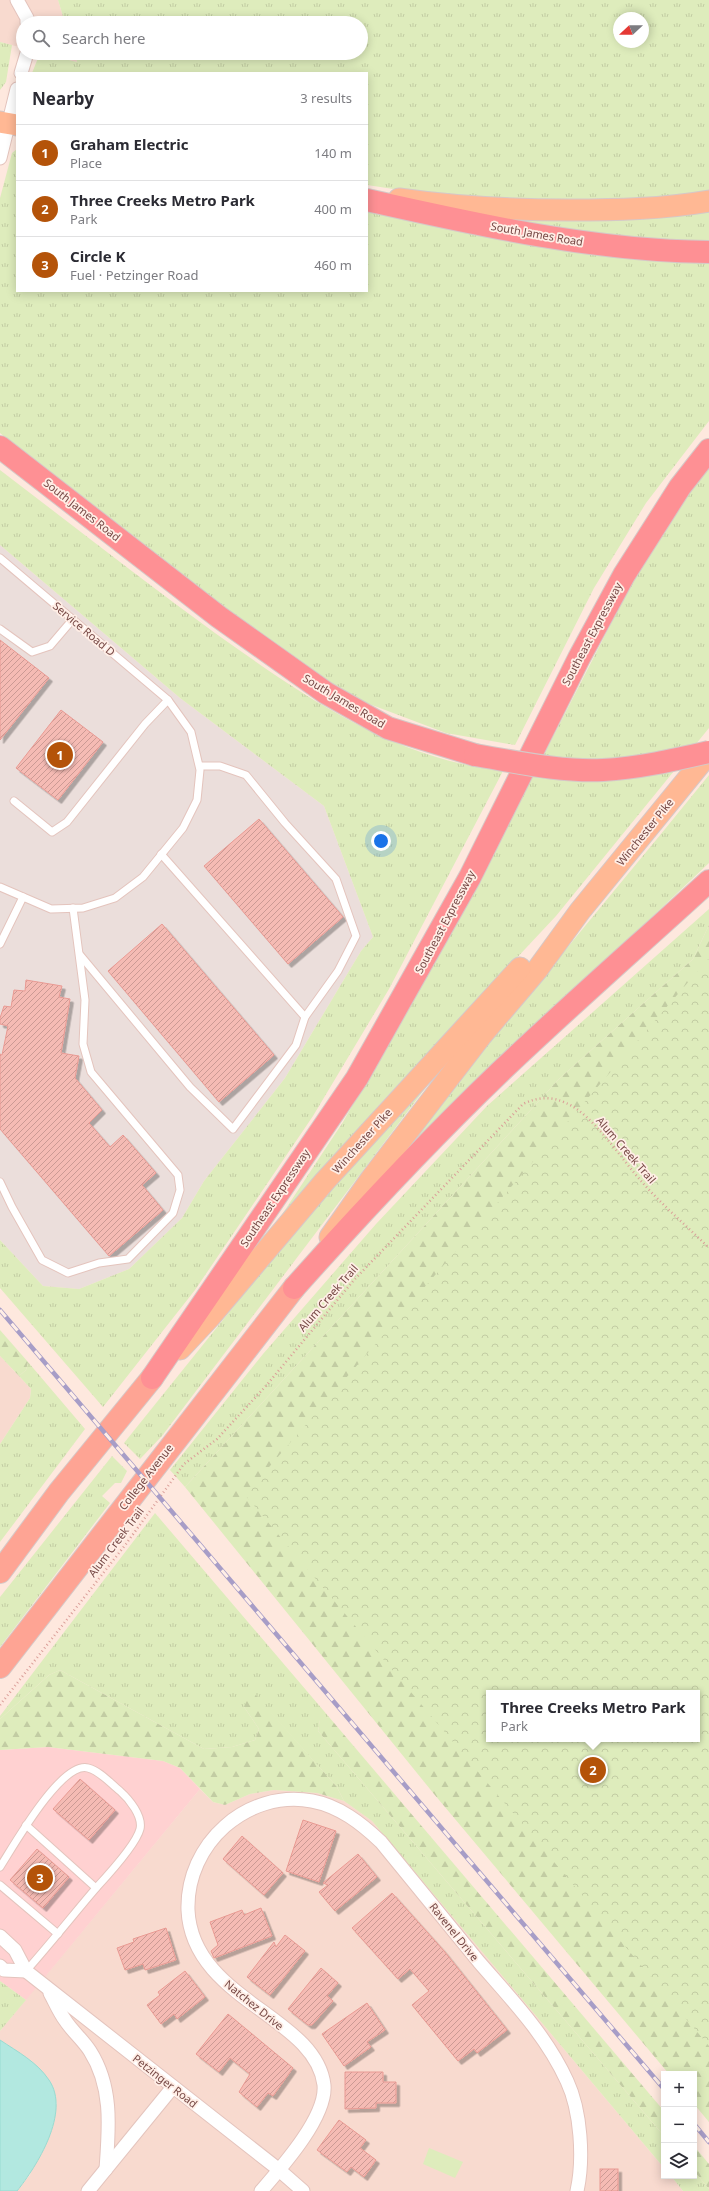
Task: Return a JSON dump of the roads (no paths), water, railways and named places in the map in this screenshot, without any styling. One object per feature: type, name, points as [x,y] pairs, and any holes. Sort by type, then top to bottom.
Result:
[{"type":"highway","name":"South James Road","points":[[368,200],[536,235],[611,246],[684,252],[709,252]]},
{"type":"highway","name":"South James Road","points":[[0,447],[219,617],[326,693],[388,728],[475,755],[545,767],[602,770],[662,763],[709,752]]},
{"type":"highway","name":"Southeast Expressway","points":[[152,1378],[357,1078],[470,877],[579,658],[624,575],[680,487],[709,450]]},
{"type":"highway","points":[[294,1288],[352,1223],[448,1123],[501,1071],[709,881]]},
{"type":"highway","name":"College Avenue","points":[[0,1667],[294,1288]]},
{"type":"highway","points":[[0,1572],[59,1492],[152,1378]]},
{"type":"main road","points":[[368,194],[415,201],[542,211],[618,211],[684,206],[709,201]]},
{"type":"main road","name":"Winchester Pike","points":[[294,1288],[371,1179],[481,1036],[537,970],[580,911],[709,752]]},
{"type":"main road","name":"Winchester Pike","points":[[152,1378],[210,1318],[325,1182],[442,1053],[527,962],[580,911]]},
{"type":"street","points":[[17,0],[26,16]]},
{"type":"street","points":[[21,72],[24,60]]},
{"type":"street","points":[[0,158],[16,93]]},
{"type":"street","name":"Ravenel Drive","points":[[218,1830],[246,1810],[262,1803],[295,1799],[312,1801],[332,1807],[350,1816],[381,1842],[537,2030],[553,2056],[567,2081],[574,2105],[580,2141],[580,2168],[577,2191]]},
{"type":"street","name":"Natchez Drive","points":[[218,1830],[202,1854],[189,1894],[191,1928],[197,1944],[212,1969],[232,1989],[274,2020],[308,2051],[321,2074],[324,2085],[321,2109],[303,2139],[261,2191]]},
{"type":"street","name":"Petzinger Road","points":[[0,1936],[15,1950],[26,1971],[278,2169],[303,2191]]},
{"type":"street","points":[[0,1966],[4,1970],[26,1971]]},
{"type":"street","points":[[47,1988],[64,2019],[90,2050],[102,2073],[107,2095],[109,2121],[106,2169]]},
{"type":"street","points":[[88,2191],[173,2087]]},
{"type":"lane","name":"Service Road D","points":[[0,558],[168,700],[191,732],[200,766],[197,800],[183,828],[143,877],[115,898],[83,908],[51,909],[0,887]]},
{"type":"lane","points":[[0,629],[32,652],[50,646],[73,619]]},
{"type":"lane","points":[[14,801],[52,832],[57,829],[67,822],[146,724],[168,700]]},
{"type":"lane","points":[[80,955],[190,1087],[233,1129],[296,1045],[305,1017],[338,971],[356,936],[336,879],[285,823],[246,775],[220,766],[200,766]]},
{"type":"lane","points":[[161,854],[305,1017]]},
{"type":"lane","points":[[0,944],[23,897]]},
{"type":"lane","points":[[0,1182],[12,1207],[42,1260],[68,1273],[99,1263],[128,1259],[173,1213],[180,1190],[178,1175],[91,1072],[83,1044],[85,1000],[73,908]]},
{"type":"lane","points":[[0,1867],[26,1825],[55,1786],[74,1770],[86,1767],[97,1772],[128,1798],[140,1821],[140,1830],[132,1844],[26,1971]]},
{"type":"lane","points":[[26,1825],[96,1888]]},
{"type":"lane","points":[[0,1885],[58,1934]]},
{"type":"water","points":[[0,2040],[39,2068],[49,2080],[55,2093],[56,2107],[54,2123],[49,2138],[34,2168],[17,2191],[0,2191]]},
{"type":"railway","points":[[0,1310],[661,2085]]},
{"type":"railway","points":[[697,2128],[709,2142]]},
{"type":"place","name":"Graham Electric","points":[[60,755]]},
{"type":"place","name":"Three Creeks Metro Park","points":[[593,1770]]},
{"type":"place","name":"Circle K","points":[[40,1878]]}]
